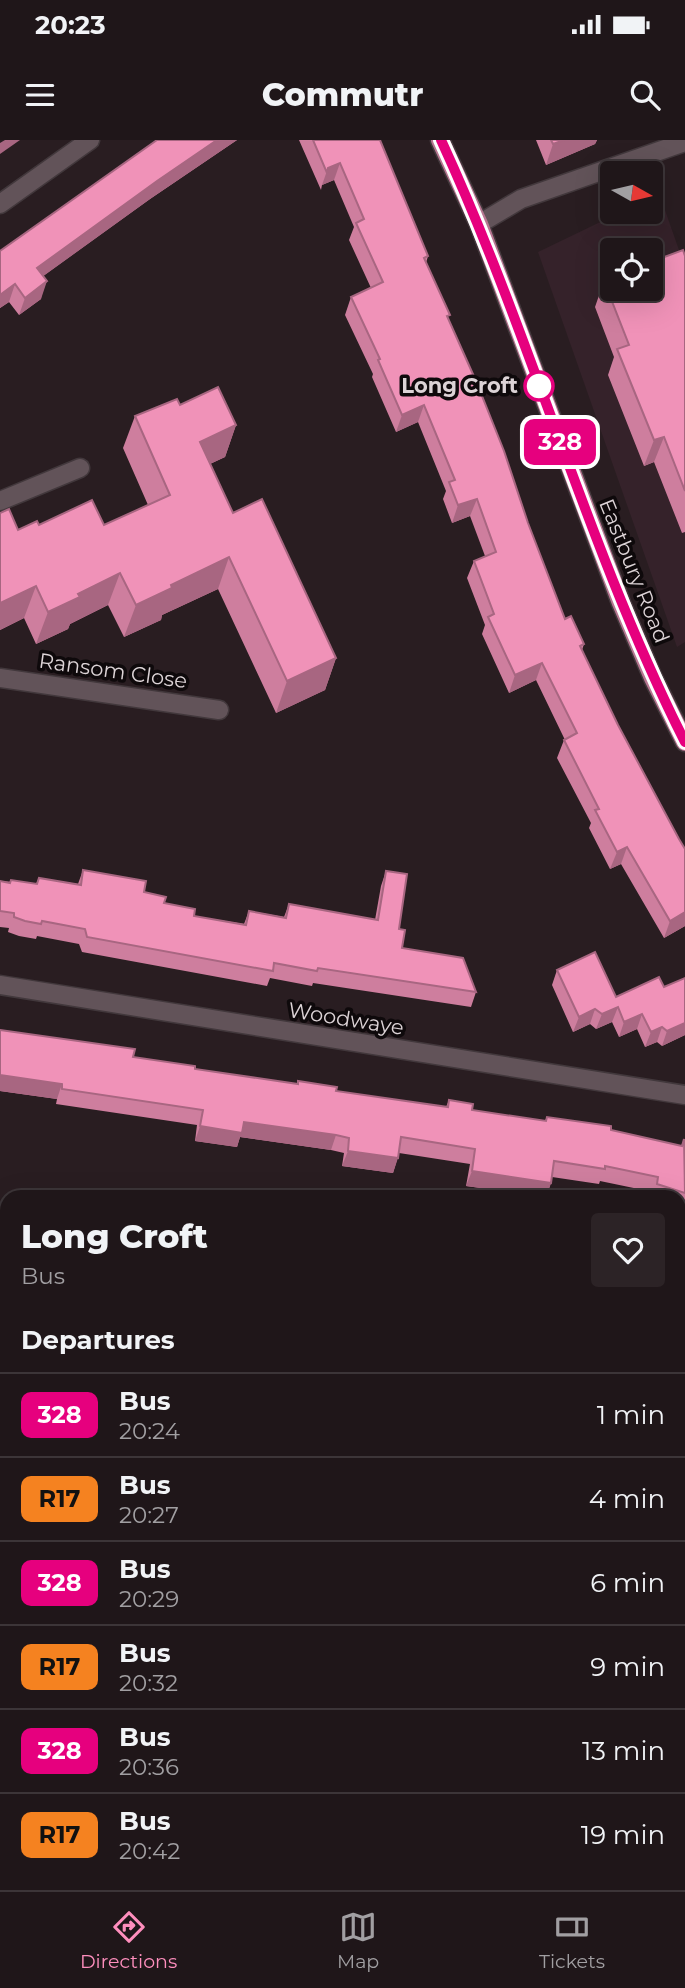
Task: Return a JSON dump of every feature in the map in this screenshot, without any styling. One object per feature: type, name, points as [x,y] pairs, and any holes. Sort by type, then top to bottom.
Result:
[{"type":"main road","name":"Eastbury Road","points":[[440,140],[479,224],[621,603],[653,678],[685,742]]},
{"type":"street","points":[[0,205],[90,140]]},
{"type":"street","points":[[479,224],[521,199],[685,142]]},
{"type":"street","points":[[0,501],[80,468]]},
{"type":"street","name":"Ransom Close","points":[[0,678],[219,709]]},
{"type":"street","name":"Woodwaye","points":[[0,985],[685,1095]]},
{"type":"shaded area","points":[[663,204],[685,267],[685,642],[677,647],[538,252],[600,222],[663,224]]},
{"type":"building","points":[[157,140],[217,140],[37,268],[47,281],[25,298],[15,284],[0,295],[0,251]]},
{"type":"building","points":[[313,140],[380,140],[428,256],[424,258],[450,315],[447,316],[504,451],[565,619],[571,616],[584,644],[580,646],[618,725],[685,849],[685,912],[670,921],[627,847],[617,852],[595,810],[599,809],[564,740],[577,733],[542,663],[515,675],[488,617],[494,614],[474,561],[496,552],[477,499],[458,505],[449,482],[455,480],[424,405],[402,415],[351,297],[383,282],[356,223],[364,219],[340,163],[328,168],[327,173]]},
{"type":"building","points":[[683,250],[685,256],[685,491],[664,437],[654,440],[617,349],[629,345],[612,301],[663,301],[663,258]]},
{"type":"building","points":[[218,387],[236,425],[200,442],[233,513],[262,499],[336,658],[287,681],[229,557],[136,605],[120,573],[48,612],[36,586],[0,603],[0,513],[9,509],[18,530],[37,521],[39,525],[92,500],[104,525],[170,495],[135,416],[177,399],[180,405]]},
{"type":"building","points":[[83,870],[146,881],[144,892],[166,897],[164,903],[195,909],[194,916],[246,925],[249,911],[286,918],[289,904],[378,920],[386,871],[407,874],[399,929],[405,930],[402,948],[463,958],[476,992],[274,963],[273,971],[87,937],[85,929],[42,921],[41,924],[25,921],[14,917],[14,913],[0,911],[0,881],[37,884],[39,878],[81,885]]},
{"type":"building","points":[[595,952],[616,997],[659,977],[664,987],[685,978],[685,1023],[667,1031],[662,1027],[651,1032],[642,1014],[624,1022],[618,1007],[602,1014],[595,1009],[579,1017],[557,970]]},
{"type":"building","points":[[0,1030],[135,1049],[133,1057],[195,1066],[195,1069],[298,1084],[298,1081],[337,1087],[336,1091],[448,1107],[449,1100],[473,1104],[472,1110],[546,1121],[547,1117],[611,1126],[611,1130],[682,1146],[684,1139],[685,1190],[657,1184],[658,1177],[605,1166],[605,1169],[554,1161],[551,1183],[472,1171],[475,1149],[401,1137],[398,1158],[348,1151],[349,1138],[336,1135],[244,1122],[242,1133],[200,1126],[203,1110],[62,1089],[62,1084],[0,1075]]},
{"type":"bus line","name":"328","points":[[441,140],[479,224],[621,603],[653,678],[685,742]]},
{"type":"place","name":"Long Croft","points":[[539,386]]}]
